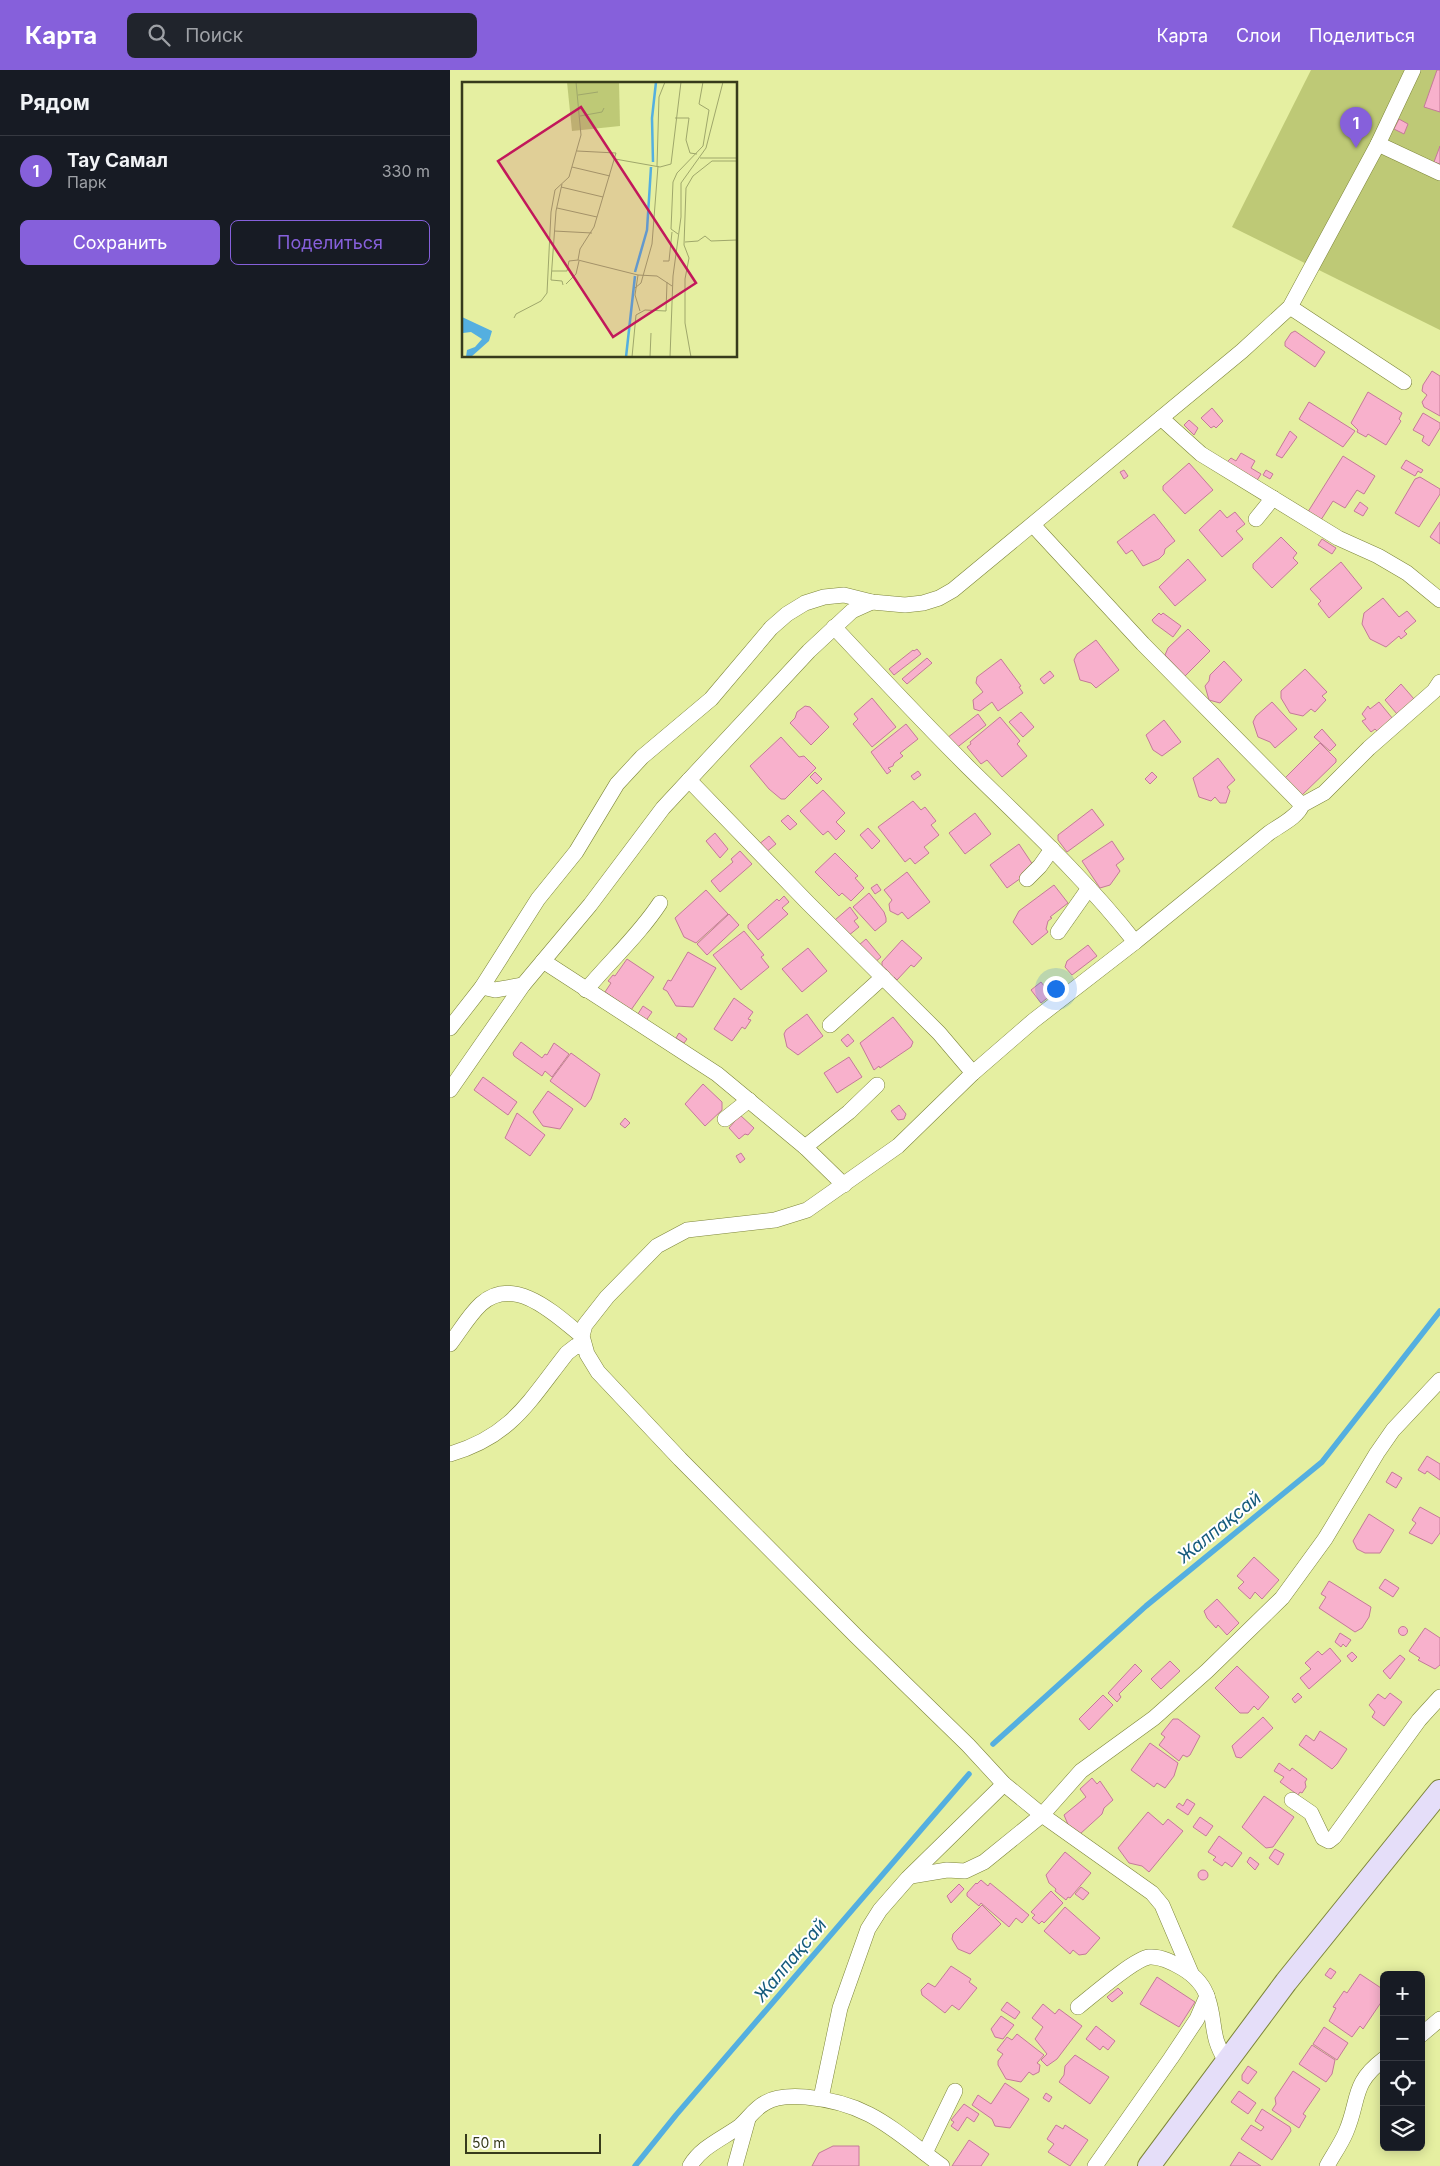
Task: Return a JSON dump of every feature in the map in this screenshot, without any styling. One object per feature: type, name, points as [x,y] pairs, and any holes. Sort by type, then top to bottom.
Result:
[{"type":"main road","points":[[1149,2166],[1226,2060],[1344,1908],[1440,1790]]},
{"type":"street","points":[[450,1028],[482,987],[538,899],[576,852],[617,784],[642,757],[711,699],[771,628],[787,614],[805,603],[824,597],[844,595],[872,602],[905,605],[923,603],[939,598],[953,590],[1242,351],[1290,306],[1378,144],[1414,70]]},
{"type":"street","points":[[1378,144],[1440,173]]},
{"type":"street","points":[[1290,306],[1404,382]]},
{"type":"street","points":[[1161,418],[1201,454],[1338,538],[1378,556],[1407,573],[1440,600]]},
{"type":"street","points":[[1256,519],[1273,498]]},
{"type":"street","points":[[1033,524],[1143,644],[1302,804]]},
{"type":"street","points":[[450,1090],[523,985],[590,905],[663,808],[776,684],[852,611],[872,602]]},
{"type":"street","points":[[834,627],[941,740],[1052,849],[1089,888],[1135,942]]},
{"type":"street","points":[[583,1342],[585,1325],[607,1297],[658,1246],[666,1241],[687,1230],[775,1220],[807,1210],[898,1146],[973,1073],[1033,1021],[1300,810],[1302,804],[1324,793],[1369,748],[1438,690]]},
{"type":"street","points":[[689,780],[938,1033],[973,1073]]},
{"type":"street","points":[[1026,879],[1040,866],[1052,849]]},
{"type":"street","points":[[1058,932],[1089,888]]},
{"type":"street","points":[[586,990],[613,958],[636,937],[660,903]]},
{"type":"street","points":[[542,961],[717,1074],[805,1147],[844,1185]]},
{"type":"street","points":[[830,1025],[883,977]]},
{"type":"street","points":[[482,987],[495,990],[523,985]]},
{"type":"street","points":[[805,1147],[849,1112],[876,1085]]},
{"type":"street","points":[[725,1119],[749,1100]]},
{"type":"street","points":[[450,1344],[482,1303],[504,1294],[521,1295],[534,1300],[583,1342],[598,1372],[687,1466],[1004,1784],[1042,1815],[1152,1893],[1162,1905],[1191,1973],[1207,1996],[1217,2046],[1226,2060]]},
{"type":"street","points":[[450,1454],[486,1441],[508,1426],[526,1407],[567,1353],[583,1342]]},
{"type":"street","points":[[911,1876],[947,1870],[965,1871],[974,1868],[1042,1815],[1081,1771],[1154,1718],[1208,1671],[1282,1598],[1325,1539],[1388,1438],[1440,1380]]},
{"type":"street","points":[[1292,1800],[1311,1812],[1323,1838],[1329,1841],[1334,1837],[1413,1728],[1440,1697]]},
{"type":"street","points":[[821,2098],[840,2008],[857,1954],[880,1910],[911,1876],[1004,1784]]},
{"type":"street","points":[[1078,2008],[1133,1964],[1149,1957],[1163,1959],[1191,1973]]},
{"type":"street","points":[[1095,2166],[1197,2019],[1207,1996]]},
{"type":"street","points":[[1425,2032],[1440,2019]]},
{"type":"street","points":[[1327,2166],[1346,2131],[1357,2092],[1367,2072],[1381,2061]]},
{"type":"street","points":[[925,2154],[955,2090]]},
{"type":"street","points":[[690,2166],[707,2146],[748,2119],[764,2103],[778,2098],[821,2098],[844,2102],[871,2114],[894,2128],[942,2166]]},
{"type":"street","points":[[739,2163],[748,2119]]},
{"type":"green space","points":[[1311,70],[1440,70],[1440,330],[1232,227]]},
{"type":"building","points":[[1437,70],[1440,70],[1440,112],[1424,107]]},
{"type":"building","points":[[1399,119],[1408,124],[1404,134],[1394,129]]},
{"type":"building","points":[[1440,146],[1440,164],[1434,162]]},
{"type":"building","points":[[1295,331],[1325,352],[1315,367],[1285,346],[1285,342],[1291,333]]},
{"type":"building","points":[[1432,371],[1440,376],[1440,416],[1424,407],[1422,402],[1427,395],[1422,391],[1423,385]]},
{"type":"building","points":[[1368,392],[1402,413],[1399,419],[1401,421],[1386,445],[1368,434],[1366,437],[1357,432],[1358,430],[1351,423]]},
{"type":"building","points":[[1309,402],[1355,431],[1343,447],[1299,419]]},
{"type":"building","points":[[1212,408],[1223,421],[1216,428],[1214,426],[1211,428],[1201,418]]},
{"type":"building","points":[[1423,413],[1440,423],[1440,428],[1429,446],[1422,441],[1424,436],[1413,430]]},
{"type":"building","points":[[1189,420],[1198,428],[1194,435],[1184,425]]},
{"type":"building","points":[[1290,431],[1297,437],[1282,458],[1276,455]]},
{"type":"building","points":[[1241,453],[1255,461],[1251,468],[1261,474],[1256,482],[1226,463],[1231,458],[1236,461]]},
{"type":"building","points":[[1343,456],[1375,476],[1364,494],[1357,490],[1345,508],[1333,501],[1319,523],[1306,515]]},
{"type":"building","points":[[1406,460],[1423,470],[1421,473],[1418,471],[1415,476],[1401,468]]},
{"type":"building","points":[[1189,463],[1213,490],[1185,514],[1163,490],[1163,486]]},
{"type":"building","points":[[1124,470],[1128,476],[1124,479],[1120,472]]},
{"type":"building","points":[[1266,470],[1273,474],[1270,479],[1263,475]]},
{"type":"building","points":[[1420,477],[1440,489],[1440,494],[1419,527],[1395,513],[1415,479]]},
{"type":"building","points":[[1360,502],[1368,508],[1363,516],[1354,511]]},
{"type":"building","points":[[1220,510],[1227,518],[1235,512],[1245,524],[1236,531],[1243,539],[1222,557],[1199,530]]},
{"type":"building","points":[[1154,514],[1175,541],[1165,549],[1164,554],[1159,559],[1143,566],[1132,550],[1126,554],[1117,542]]},
{"type":"building","points":[[1440,522],[1440,544],[1430,537]]},
{"type":"building","points":[[1281,537],[1297,553],[1293,558],[1298,563],[1272,588],[1253,568],[1253,564]]},
{"type":"building","points":[[1322,539],[1336,548],[1332,554],[1318,545]]},
{"type":"building","points":[[1188,559],[1206,580],[1175,606],[1159,587]]},
{"type":"building","points":[[1341,562],[1362,588],[1329,618],[1318,604],[1321,601],[1310,589]]},
{"type":"building","points":[[1383,598],[1399,617],[1407,611],[1416,621],[1404,631],[1407,634],[1401,639],[1399,636],[1386,647],[1370,639],[1362,624],[1364,613]]},
{"type":"building","points":[[1159,613],[1161,615],[1163,613],[1181,626],[1173,637],[1152,620]]},
{"type":"building","points":[[1188,629],[1210,651],[1185,676],[1165,655],[1168,648]]},
{"type":"building","points":[[1096,640],[1119,670],[1096,688],[1091,683],[1080,680],[1074,660],[1077,654]]},
{"type":"building","points":[[917,649],[921,654],[894,675],[889,669],[913,650]]},
{"type":"building","points":[[927,658],[932,663],[907,684],[902,679]]},
{"type":"building","points":[[1001,659],[1021,686],[1019,687],[1023,693],[998,711],[992,702],[980,711],[974,709],[973,700],[983,692],[976,683],[977,677]]},
{"type":"building","points":[[1224,661],[1242,680],[1220,703],[1209,700],[1205,686],[1209,681],[1210,675]]},
{"type":"building","points":[[1305,669],[1327,692],[1322,696],[1326,700],[1315,712],[1311,709],[1303,716],[1290,713],[1281,698],[1281,691]]},
{"type":"building","points":[[1050,671],[1054,676],[1044,684],[1040,679]]},
{"type":"building","points":[[1401,684],[1414,699],[1397,714],[1385,700]]},
{"type":"building","points":[[872,698],[896,727],[872,747],[853,724],[858,719],[854,714]]},
{"type":"building","points":[[1272,702],[1297,729],[1275,748],[1270,742],[1258,737],[1253,722],[1256,716]]},
{"type":"building","points":[[1379,702],[1393,719],[1377,731],[1375,729],[1371,732],[1362,721],[1366,719],[1362,714],[1368,706],[1370,709]]},
{"type":"building","points":[[805,706],[810,707],[829,727],[811,745],[790,723],[795,718],[797,712]]},
{"type":"building","points":[[1021,712],[1034,727],[1023,737],[1009,722]]},
{"type":"building","points":[[978,714],[986,725],[955,749],[947,738]]},
{"type":"building","points":[[1000,717],[1020,741],[1017,744],[1027,756],[1002,777],[987,760],[981,764],[967,747],[971,744],[970,742]]},
{"type":"building","points":[[1164,720],[1181,742],[1162,756],[1153,750],[1146,735]]},
{"type":"building","points":[[906,724],[918,739],[900,753],[903,756],[893,766],[888,768],[891,771],[887,774],[871,752]]},
{"type":"building","points":[[1322,729],[1336,745],[1330,751],[1314,737]]},
{"type":"building","points":[[781,737],[799,757],[804,756],[816,768],[785,799],[781,799],[769,789],[750,766]]},
{"type":"building","points":[[1320,743],[1336,759],[1336,762],[1300,797],[1283,780]]},
{"type":"building","points":[[1218,758],[1235,780],[1227,787],[1230,791],[1226,803],[1220,803],[1215,797],[1211,801],[1199,797],[1193,778]]},
{"type":"building","points":[[918,771],[921,775],[914,780],[911,776]]},
{"type":"building","points":[[815,772],[822,779],[817,784],[810,777]]},
{"type":"building","points":[[1152,772],[1157,777],[1150,784],[1145,779]]},
{"type":"building","points":[[823,790],[845,813],[836,822],[845,831],[836,840],[828,831],[823,835],[800,811]]},
{"type":"building","points":[[913,801],[921,810],[925,807],[936,821],[931,825],[939,835],[924,847],[929,853],[915,864],[910,858],[905,862],[878,827]]},
{"type":"building","points":[[1092,809],[1104,825],[1067,852],[1058,840],[1058,835]]},
{"type":"building","points":[[975,813],[991,834],[965,854],[949,833]]},
{"type":"building","points":[[788,815],[797,824],[790,830],[781,821]]},
{"type":"building","points":[[868,828],[880,841],[872,849],[860,835]]},
{"type":"building","points":[[715,833],[728,849],[720,858],[706,841]]},
{"type":"building","points":[[769,836],[776,844],[765,853],[758,845]]},
{"type":"building","points":[[1112,841],[1124,859],[1116,865],[1120,871],[1110,885],[1100,888],[1082,861]]},
{"type":"building","points":[[1019,844],[1035,868],[1007,888],[990,865]]},
{"type":"building","points":[[740,851],[752,864],[720,892],[711,881],[733,862],[731,859]]},
{"type":"building","points":[[835,853],[858,876],[855,878],[864,888],[851,901],[842,893],[839,896],[815,872]]},
{"type":"building","points":[[907,872],[930,902],[908,919],[902,912],[898,915],[890,911],[889,904],[892,900],[884,890]]},
{"type":"building","points":[[877,884],[881,890],[875,894],[871,888]]},
{"type":"building","points":[[1054,885],[1068,903],[1050,917],[1052,918],[1048,921],[1046,929],[1048,932],[1032,945],[1013,922],[1019,911]]},
{"type":"building","points":[[706,890],[728,914],[696,943],[684,937],[675,918]]},
{"type":"building","points":[[869,893],[884,912],[886,918],[886,922],[875,931],[853,907]]},
{"type":"building","points":[[784,896],[789,902],[782,908],[788,914],[758,940],[748,928],[748,925],[777,899],[779,901]]},
{"type":"building","points":[[850,907],[858,918],[854,921],[859,927],[848,936],[835,920]]},
{"type":"building","points":[[729,914],[739,925],[707,955],[697,944]]},
{"type":"building","points":[[744,931],[764,955],[761,957],[769,967],[741,990],[713,955]]},
{"type":"building","points":[[866,939],[881,957],[874,963],[859,945]]},
{"type":"building","points":[[902,940],[922,958],[914,967],[911,965],[897,980],[894,977],[891,980],[884,973],[887,970],[882,966],[882,962]]},
{"type":"building","points":[[1088,945],[1097,956],[1072,975],[1065,967],[1067,961]]},
{"type":"building","points":[[808,948],[827,971],[802,992],[782,969]]},
{"type":"building","points":[[688,952],[716,968],[693,1007],[676,1006],[667,991],[663,989],[668,980],[671,981]]},
{"type":"building","points":[[627,959],[654,977],[631,1010],[605,992],[611,983],[608,981],[613,975],[615,976]]},
{"type":"building","points":[[1041,982],[1051,995],[1041,1003],[1031,990]]},
{"type":"building","points":[[734,998],[753,1012],[748,1019],[751,1020],[745,1029],[742,1027],[732,1041],[714,1029]]},
{"type":"building","points":[[643,1006],[652,1012],[645,1022],[636,1017]]},
{"type":"building","points":[[807,1014],[823,1036],[798,1055],[787,1047],[784,1034],[786,1030]]},
{"type":"building","points":[[893,1017],[913,1042],[911,1047],[874,1070],[860,1043]]},
{"type":"building","points":[[679,1033],[687,1039],[684,1043],[676,1038]]},
{"type":"building","points":[[848,1034],[854,1041],[847,1047],[841,1040]]},
{"type":"building","points":[[521,1042],[542,1058],[545,1054],[547,1055],[554,1043],[569,1054],[552,1077],[545,1071],[542,1076],[514,1056],[513,1053]]},
{"type":"building","points":[[571,1053],[600,1074],[591,1099],[585,1107],[550,1081]]},
{"type":"building","points":[[849,1057],[862,1077],[837,1093],[824,1073]]},
{"type":"building","points":[[483,1077],[517,1102],[508,1115],[474,1090]]},
{"type":"building","points":[[703,1084],[722,1102],[722,1110],[705,1126],[685,1104]]},
{"type":"building","points":[[548,1091],[573,1109],[560,1129],[543,1126],[533,1112]]},
{"type":"building","points":[[899,1105],[906,1114],[904,1119],[898,1120],[891,1111]]},
{"type":"building","points":[[517,1113],[545,1135],[530,1156],[505,1138]]},
{"type":"building","points":[[740,1115],[754,1128],[748,1135],[745,1134],[739,1139],[729,1128]]},
{"type":"building","points":[[625,1118],[630,1123],[625,1128],[620,1124]]},
{"type":"building","points":[[741,1153],[745,1159],[740,1163],[736,1156]]},
{"type":"building","points":[[1427,1456],[1440,1464],[1440,1480],[1427,1471],[1425,1474],[1418,1470]]},
{"type":"building","points":[[1392,1472],[1402,1478],[1396,1488],[1386,1482]]},
{"type":"building","points":[[1420,1507],[1440,1518],[1440,1533],[1432,1544],[1409,1533],[1416,1523],[1412,1520]]},
{"type":"building","points":[[1369,1514],[1394,1530],[1380,1553],[1365,1553],[1357,1549],[1353,1541]]},
{"type":"building","points":[[1254,1557],[1279,1580],[1262,1599],[1255,1592],[1250,1599],[1238,1588],[1244,1582],[1237,1576]]},
{"type":"building","points":[[1385,1579],[1399,1588],[1393,1597],[1379,1588]]},
{"type":"building","points":[[1329,1581],[1371,1607],[1369,1617],[1362,1628],[1355,1632],[1319,1608],[1326,1597],[1321,1594]]},
{"type":"building","points":[[1217,1599],[1239,1623],[1227,1635],[1218,1625],[1216,1628],[1207,1618],[1204,1611]]},
{"type":"building","points":[[1403,1627],[1407,1631],[1403,1635],[1399,1631]]},
{"type":"building","points":[[1425,1628],[1440,1638],[1440,1665],[1435,1669],[1418,1660],[1420,1658],[1409,1651]]},
{"type":"building","points":[[1340,1633],[1351,1640],[1346,1647],[1343,1644],[1341,1647],[1335,1642]]},
{"type":"building","points":[[1330,1648],[1341,1661],[1309,1689],[1300,1678],[1311,1669],[1305,1663],[1318,1651],[1322,1655]]},
{"type":"building","points":[[1352,1652],[1357,1657],[1352,1662],[1347,1656]]},
{"type":"building","points":[[1400,1655],[1405,1659],[1390,1679],[1383,1671]]},
{"type":"building","points":[[1170,1661],[1180,1671],[1161,1689],[1151,1679]]},
{"type":"building","points":[[1135,1664],[1142,1671],[1119,1694],[1121,1697],[1117,1702],[1108,1693]]},
{"type":"building","points":[[1237,1666],[1269,1697],[1258,1710],[1254,1706],[1248,1713],[1240,1713],[1215,1688]]},
{"type":"building","points":[[1298,1693],[1302,1697],[1295,1703],[1292,1699]]},
{"type":"building","points":[[1390,1693],[1402,1702],[1384,1726],[1372,1717],[1375,1712],[1369,1705],[1378,1694],[1385,1699]]},
{"type":"building","points":[[1103,1695],[1113,1705],[1089,1730],[1079,1719]]},
{"type":"building","points":[[1263,1717],[1273,1728],[1241,1758],[1236,1757],[1232,1746]]},
{"type":"building","points":[[1173,1719],[1178,1719],[1200,1736],[1190,1755],[1187,1757],[1183,1755],[1179,1761],[1159,1745],[1165,1737],[1161,1734]]},
{"type":"building","points":[[1320,1731],[1347,1749],[1332,1769],[1299,1745],[1306,1735],[1314,1741]]},
{"type":"building","points":[[1150,1743],[1178,1763],[1174,1776],[1165,1788],[1157,1783],[1154,1787],[1131,1770]]},
{"type":"building","points":[[1279,1763],[1290,1771],[1292,1768],[1307,1779],[1305,1782],[1306,1787],[1302,1793],[1300,1792],[1298,1795],[1280,1782],[1284,1777],[1274,1771]]},
{"type":"building","points":[[1092,1778],[1097,1784],[1100,1781],[1113,1800],[1104,1808],[1102,1814],[1080,1834],[1069,1827],[1064,1815],[1086,1797],[1080,1789]]},
{"type":"building","points":[[1264,1796],[1294,1817],[1273,1847],[1266,1848],[1242,1827]]},
{"type":"building","points":[[1187,1799],[1195,1804],[1188,1815],[1176,1807],[1179,1803],[1183,1806]]},
{"type":"building","points":[[1148,1812],[1163,1825],[1168,1819],[1183,1831],[1149,1872],[1142,1866],[1129,1863],[1118,1848]]},
{"type":"building","points":[[1200,1817],[1213,1826],[1206,1836],[1193,1827]]},
{"type":"building","points":[[1219,1836],[1242,1853],[1232,1867],[1225,1862],[1222,1866],[1213,1860],[1216,1857],[1208,1852]]},
{"type":"building","points":[[1275,1849],[1284,1854],[1278,1865],[1269,1858]]},
{"type":"building","points":[[1065,1852],[1091,1873],[1070,1898],[1068,1897],[1066,1900],[1055,1891],[1056,1889],[1049,1883],[1046,1875]]},
{"type":"building","points":[[1250,1857],[1259,1864],[1255,1870],[1247,1862]]},
{"type":"building","points":[[1201,1870],[1205,1870],[1208,1875],[1207,1879],[1201,1880],[1198,1877],[1198,1873]]},
{"type":"building","points":[[981,1880],[988,1886],[990,1883],[1029,1915],[1022,1923],[1016,1918],[1009,1927],[981,1903],[979,1906],[967,1896],[967,1893]]},
{"type":"building","points":[[959,1884],[964,1889],[951,1903],[947,1896]]},
{"type":"building","points":[[1081,1887],[1089,1893],[1083,1900],[1075,1894]]},
{"type":"building","points":[[1051,1891],[1063,1903],[1044,1923],[1042,1921],[1039,1924],[1032,1918],[1035,1915],[1031,1912]]},
{"type":"building","points":[[982,1905],[1001,1924],[970,1954],[958,1949],[952,1939],[953,1934]]},
{"type":"building","points":[[1065,1907],[1100,1938],[1086,1954],[1079,1955],[1073,1950],[1070,1954],[1044,1931]]},
{"type":"building","points":[[951,1966],[971,1979],[969,1982],[977,1988],[959,2010],[952,2005],[945,2013],[922,1995],[921,1990],[928,1983],[935,1987]]},
{"type":"building","points":[[1330,1968],[1336,1972],[1331,1979],[1325,1975]]},
{"type":"building","points":[[1360,1974],[1380,1987],[1380,2004],[1363,2029],[1360,2026],[1352,2037],[1329,2021],[1336,2008],[1333,2007],[1344,1991],[1347,1993]]},
{"type":"building","points":[[1157,1977],[1195,2002],[1179,2027],[1140,2004]]},
{"type":"building","points":[[1118,1988],[1123,1993],[1112,2002],[1107,1997]]},
{"type":"building","points":[[1007,2002],[1020,2012],[1015,2019],[1001,2010]]},
{"type":"building","points":[[1043,2004],[1055,2014],[1059,2009],[1082,2026],[1057,2059],[1047,2066],[1041,2060],[1047,2054],[1035,2039],[1043,2027],[1032,2018]]},
{"type":"building","points":[[1001,2016],[1014,2025],[1003,2039],[995,2037],[991,2029]]},
{"type":"building","points":[[1096,2026],[1115,2041],[1108,2050],[1103,2046],[1100,2050],[1086,2039]]},
{"type":"building","points":[[1324,2027],[1348,2043],[1337,2060],[1313,2044]]},
{"type":"building","points":[[1017,2034],[1044,2055],[1037,2063],[1040,2065],[1039,2072],[1033,2075],[1029,2072],[1021,2082],[1006,2079],[998,2065],[998,2061],[1003,2054],[997,2050],[1007,2037],[1012,2040]]},
{"type":"building","points":[[1312,2045],[1335,2060],[1332,2074],[1326,2082],[1299,2064]]},
{"type":"building","points":[[1075,2055],[1109,2077],[1090,2104],[1059,2082],[1064,2075],[1065,2066]]},
{"type":"building","points":[[1248,2066],[1257,2072],[1248,2084],[1242,2080],[1242,2075]]},
{"type":"building","points":[[1293,2071],[1320,2089],[1303,2114],[1306,2116],[1299,2128],[1272,2110],[1276,2104],[1275,2098]]},
{"type":"building","points":[[1005,2083],[1029,2099],[1010,2128],[995,2126],[992,2119],[972,2105],[978,2095],[991,2104]]},
{"type":"building","points":[[1239,2091],[1256,2103],[1248,2114],[1231,2102]]},
{"type":"building","points":[[1046,2093],[1052,2097],[1049,2102],[1043,2098]]},
{"type":"building","points":[[964,2104],[979,2114],[974,2122],[967,2117],[958,2131],[951,2126],[954,2122],[951,2120]]},
{"type":"building","points":[[1262,2109],[1290,2127],[1291,2131],[1272,2160],[1241,2139],[1251,2125],[1261,2131],[1264,2127],[1255,2121]]},
{"type":"building","points":[[1056,2125],[1063,2129],[1065,2125],[1088,2140],[1070,2166],[1048,2152],[1054,2144],[1047,2139]]},
{"type":"building","points":[[969,2140],[989,2154],[981,2166],[952,2166]]},
{"type":"building","points":[[833,2146],[859,2146],[859,2166],[812,2166],[819,2153]]},
{"type":"building","points":[[1239,2152],[1261,2166],[1230,2166]]},
{"type":"waterway","name":"Жалпақсай","points":[[993,1744],[1146,1606],[1322,1462],[1440,1311]]},
{"type":"waterway","name":"Жалпақсай","points":[[635,2166],[676,2115],[969,1774]]},
{"type":"place","name":"Тау Самал","points":[[1356,148]]}]
